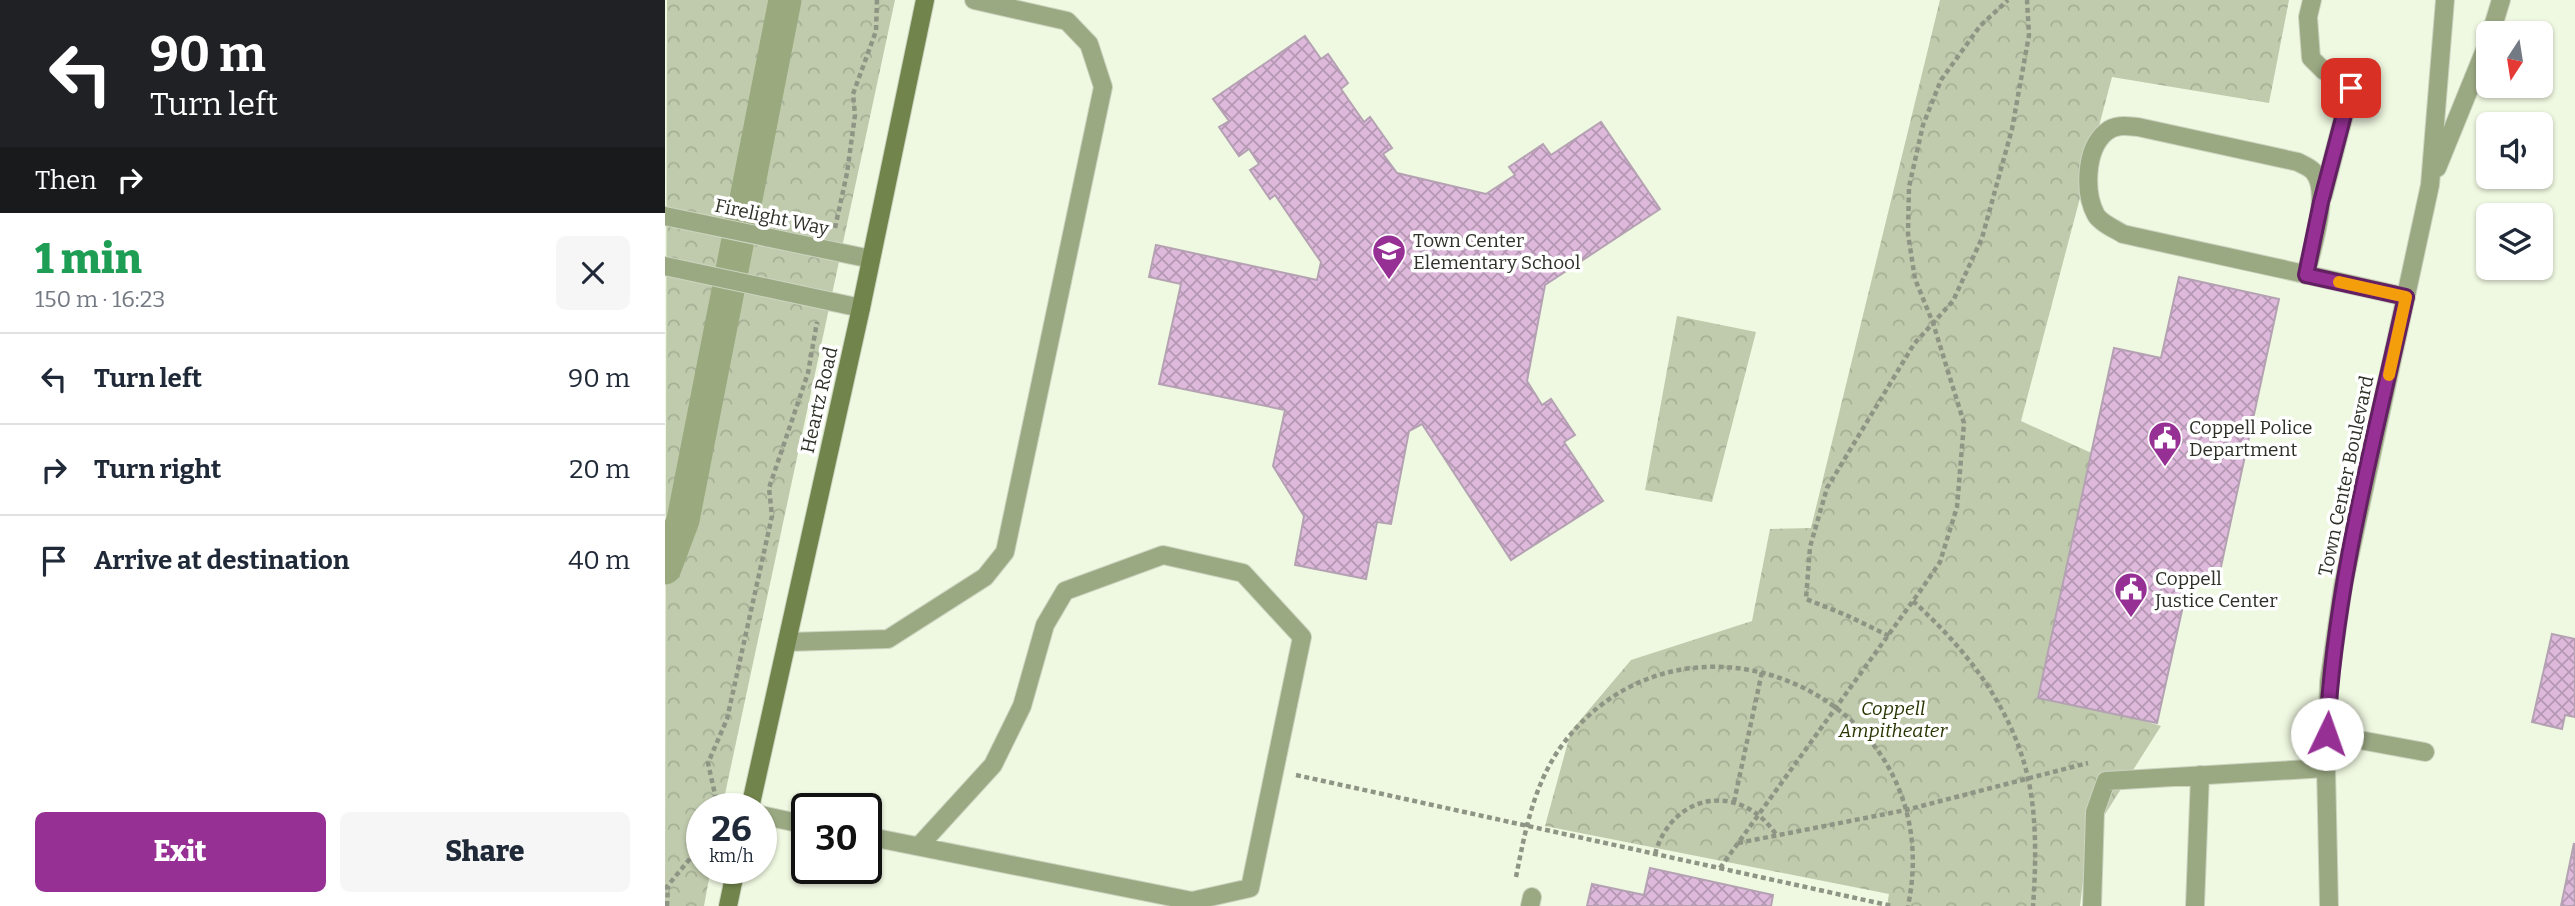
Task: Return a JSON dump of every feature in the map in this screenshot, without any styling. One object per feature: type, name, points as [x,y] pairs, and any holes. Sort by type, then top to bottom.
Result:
[{"type":"street","name":"Heartz Road","points":[[753,793],[861,308],[925,0]]},
{"type":"street","points":[[787,642],[888,639],[985,577],[1005,552],[1103,87],[1089,44],[1067,21],[974,0]]},
{"type":"street","points":[[2306,275],[2321,202],[2351,88],[2323,71],[2311,58],[2308,18],[2312,0]]},
{"type":"street","name":"Town Center Boulevard","points":[[2329,906],[2326,768],[2329,682],[2343,586],[2430,185],[2445,0]]},
{"type":"street","points":[[2495,21],[2501,0]]},
{"type":"street","name":"Town Center Boulevard","points":[[2430,185],[2476,72]]},
{"type":"street","points":[[2321,202],[2321,185],[2313,171],[2298,162],[2138,127],[2121,125],[2107,130],[2097,143],[2089,169],[2087,191],[2097,218],[2123,234],[2406,297]]},
{"type":"street","name":"Firelight Way","points":[[670,217],[871,259]]},
{"type":"street","points":[[665,266],[861,308]]},
{"type":"street","points":[[882,839],[1192,901],[1250,888],[1302,638],[1243,573],[1163,555],[1065,591],[1045,625],[1022,706],[993,765],[919,846]]},
{"type":"street","points":[[2327,734],[2425,752]]},
{"type":"street","points":[[2092,906],[2095,812],[2106,781],[2326,768]]},
{"type":"street","points":[[2195,906],[2200,775]]},
{"type":"street","points":[[728,906],[733,884]]},
{"type":"path","points":[[831,251],[847,173],[855,115],[853,94],[876,31],[877,0]]},
{"type":"path","points":[[1720,868],[1940,562],[1951,532],[1957,508],[1964,423],[1933,323],[1915,279],[1908,234],[1909,187],[1923,125],[1941,80],[1980,26],[2008,0]]},
{"type":"path","points":[[1889,636],[1806,599],[1810,547],[1827,488],[1914,344],[1953,301],[1982,238],[2012,129],[2029,35],[2027,0]]},
{"type":"path","points":[[715,793],[708,763],[727,719],[772,516],[769,488],[808,373],[820,300]]},
{"type":"path","points":[[1913,601],[1941,626],[1966,655],[2005,716],[2028,779],[2034,841],[2033,906]]},
{"type":"path","points":[[1531,903],[1512,900],[1534,798],[1545,772],[1578,726],[1623,691],[1649,680],[1676,671],[1733,668],[1762,672],[1797,684],[1837,707],[1878,749],[1892,773],[1906,810],[1914,855],[1913,883],[1908,906]]},
{"type":"path","points":[[1734,802],[1762,672]]},
{"type":"path","points":[[1737,844],[1906,810],[2100,760]]},
{"type":"path","points":[[1275,771],[1892,906]]},
{"type":"path","points":[[1655,854],[1666,828],[1686,809],[1714,800],[1734,802],[1759,814],[1777,836]]},
{"type":"path","points":[[667,906],[667,887],[686,864]]},
{"type":"green space","points":[[667,0],[895,0],[725,793],[686,793],[686,884],[708,884],[704,906],[665,906]]},
{"type":"green space","name":"Coppell Ampitheater","points":[[1940,0],[2289,0],[2269,103],[2112,77],[2021,421],[2107,460],[2065,697],[2161,726],[2088,841],[2080,906],[1887,906],[1889,894],[1545,826],[1571,731],[1631,660],[1752,621],[1770,529],[1811,528]]},
{"type":"green space","points":[[1677,316],[1756,332],[1712,502],[1645,490]]},
{"type":"building","name":"Town Center Elementary School","points":[[1305,36],[1321,59],[1328,54],[1348,83],[1341,89],[1364,122],[1370,117],[1392,148],[1383,154],[1397,173],[1486,194],[1515,175],[1509,167],[1543,144],[1551,155],[1601,122],[1660,209],[1545,285],[1527,381],[1542,405],[1551,399],[1575,435],[1564,442],[1603,501],[1511,560],[1422,424],[1409,431],[1391,524],[1377,522],[1366,579],[1295,565],[1304,516],[1273,466],[1285,410],[1159,384],[1181,284],[1149,277],[1156,245],[1317,280],[1321,262],[1275,195],[1270,199],[1250,170],[1259,164],[1249,149],[1239,156],[1219,127],[1229,121],[1213,99]]},
{"type":"building","name":"Coppell Police Department","points":[[2179,277],[2279,299],[2217,585],[2189,579],[2157,723],[2038,698],[2114,348],[2161,358]]},
{"type":"building","points":[[2552,634],[2575,639],[2575,717],[2565,715],[2562,729],[2532,722]]},
{"type":"building","points":[[2574,843],[2575,906],[2561,906]]},
{"type":"building","points":[[1650,868],[1773,895],[1771,906],[1587,906],[1592,884],[1644,895]]},
{"type":"waterway","points":[[665,568],[683,520],[785,0]]},
{"type":"slow traffic","points":[[2339,282],[2406,297],[2389,375]]},
{"type":"place","name":"Town Center Elementary School","points":[[1389,281]]},
{"type":"place","name":"Coppell Police Department","points":[[2165,468]]},
{"type":"place","name":"Coppell Justice Center","points":[[2131,619]]},
{"type":"route","points":[[2327,734],[2329,682],[2343,586],[2406,297],[2306,275],[2321,202],[2351,88]]}]
